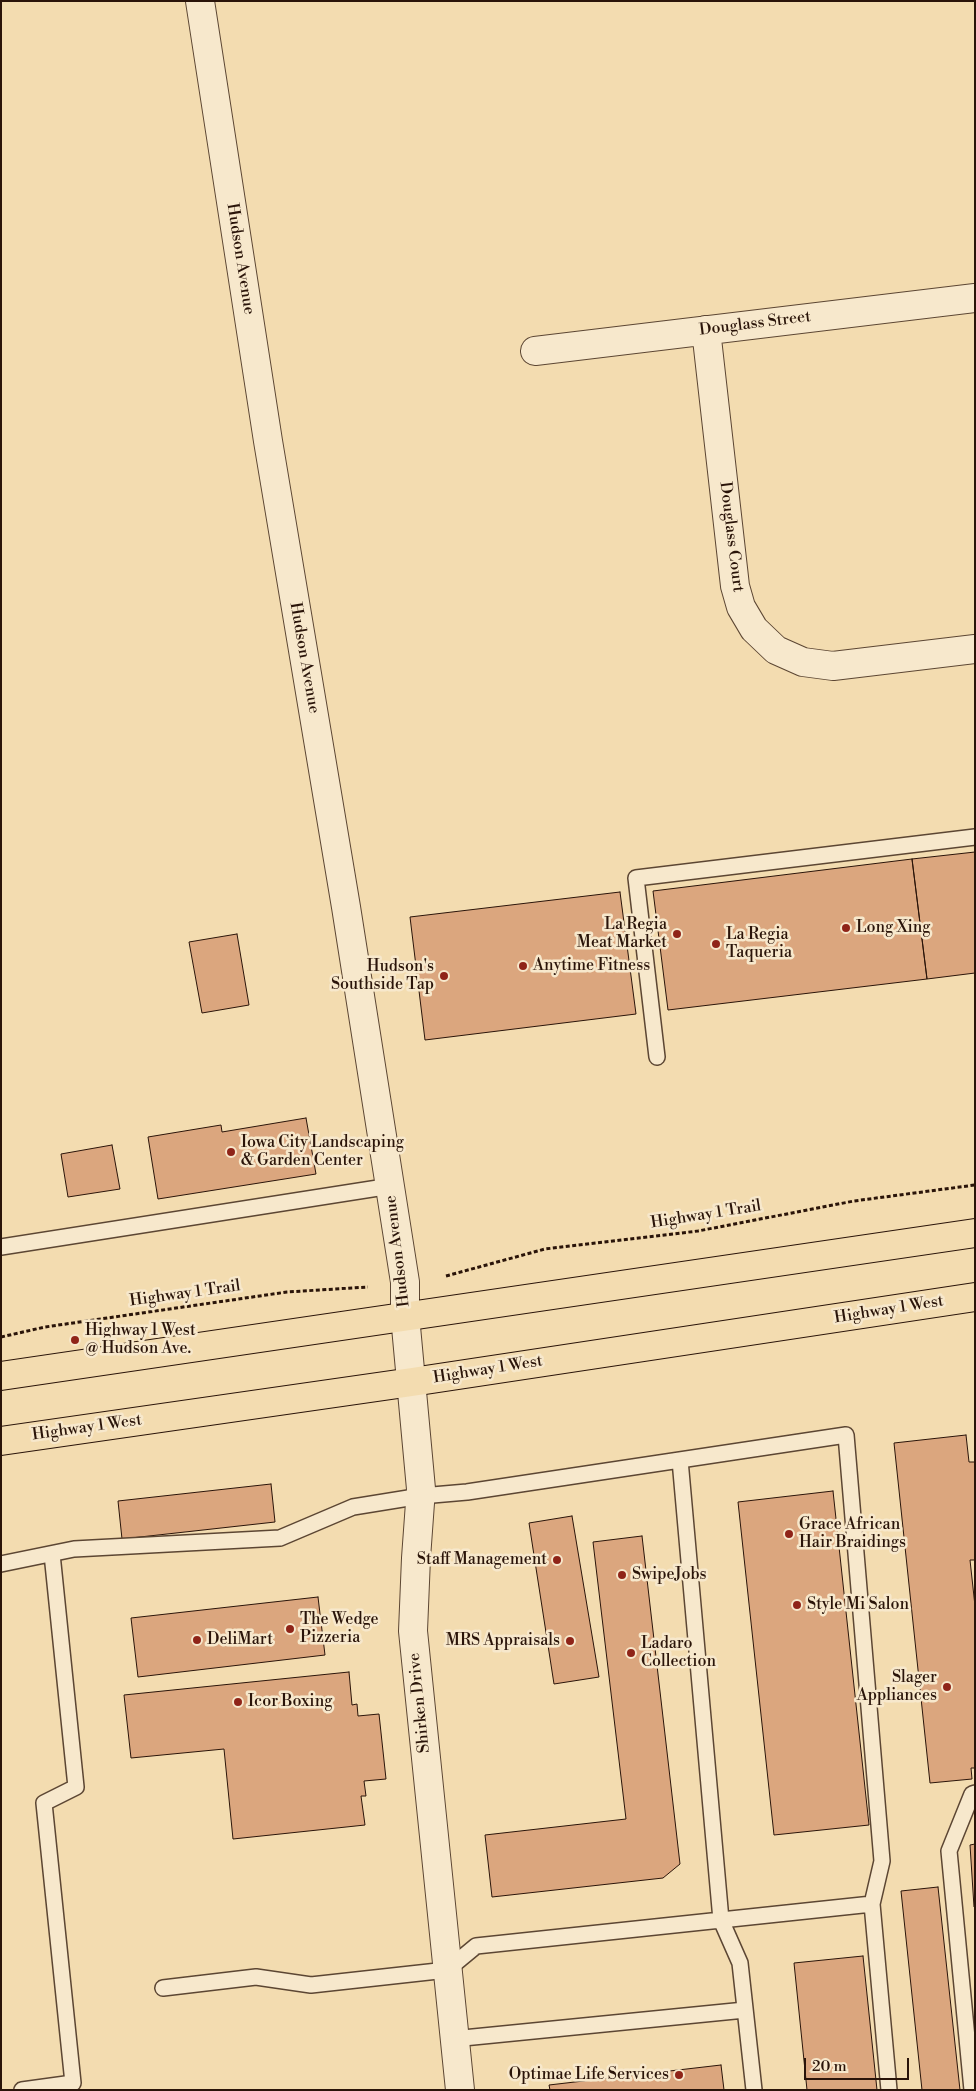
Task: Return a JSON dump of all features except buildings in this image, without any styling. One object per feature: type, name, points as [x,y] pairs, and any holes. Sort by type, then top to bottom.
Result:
[{"type":"main road","points":[[1,1376],[975,1233]]},
{"type":"main road","name":"Highway 1 West","points":[[1,1441],[412,1382],[975,1297]]},
{"type":"street","name":"Hudson Avenue","points":[[200,1],[268,441],[391,1186],[405,1282],[406,1316]]},
{"type":"street","name":"Douglass Street","points":[[535,351],[975,298]]},
{"type":"street","name":"Douglass Court","points":[[706,330],[735,586],[741,607],[754,629],[776,650],[803,662],[833,666],[975,649]]},
{"type":"street","name":"Shirken Drive","points":[[406,1316],[421,1496],[416,1558],[414,1631],[460,2090]]},
{"type":"lane","points":[[657,1057],[636,878],[975,837]]},
{"type":"lane","points":[[1,1247],[391,1186]]},
{"type":"lane","points":[[1,1564],[74,1550],[280,1538],[353,1507],[421,1496],[467,1492],[846,1435],[882,1861],[872,1904],[889,2090]]},
{"type":"lane","points":[[680,1460],[720,1920],[740,1963],[754,2090]]},
{"type":"lane","points":[[22,2090],[73,2084],[44,1803],[76,1787],[52,1554]]},
{"type":"lane","points":[[972,2090],[949,1851],[972,1794],[975,1793]]},
{"type":"lane","points":[[163,1988],[256,1977],[311,1985],[447,1970],[476,1946],[872,1904]]},
{"type":"lane","points":[[454,2039],[745,2010]]},
{"type":"path","name":"Highway 1 Trail","points":[[443,1277],[545,1250],[698,1231],[854,1201],[975,1185]]},
{"type":"path","name":"Highway 1 Trail","points":[[1,1337],[45,1327],[287,1292],[373,1287]]},
{"type":"place","name":"Long Xing","points":[[846,928]]},
{"type":"place","name":"La Regia Meat Market","points":[[677,934]]},
{"type":"place","name":"La Regia Taqueria","points":[[716,944]]},
{"type":"place","name":"Anytime Fitness","points":[[523,966]]},
{"type":"place","name":"Hudson's Southside Tap","points":[[444,976]]},
{"type":"place","name":"Iowa City Landscaping & Garden Center","points":[[231,1152]]},
{"type":"place","name":"Highway 1 West @ Hudson Ave.","points":[[75,1340]]},
{"type":"place","name":"Grace African Hair Braidings","points":[[789,1534]]},
{"type":"place","name":"Staff Management","points":[[557,1560]]},
{"type":"place","name":"SwipeJobs","points":[[622,1575]]},
{"type":"place","name":"Style Mi Salon","points":[[797,1605]]},
{"type":"place","name":"The Wedge Pizzeria","points":[[290,1629]]},
{"type":"place","name":"DeliMart","points":[[197,1640]]},
{"type":"place","name":"MRS Appraisals","points":[[570,1641]]},
{"type":"place","name":"Ladaro Collection","points":[[631,1653]]},
{"type":"place","name":"Slager Appliances","points":[[947,1687]]},
{"type":"place","name":"Icor Boxing","points":[[238,1702]]},
{"type":"place","name":"Optimae Life Services","points":[[679,2075]]}]
